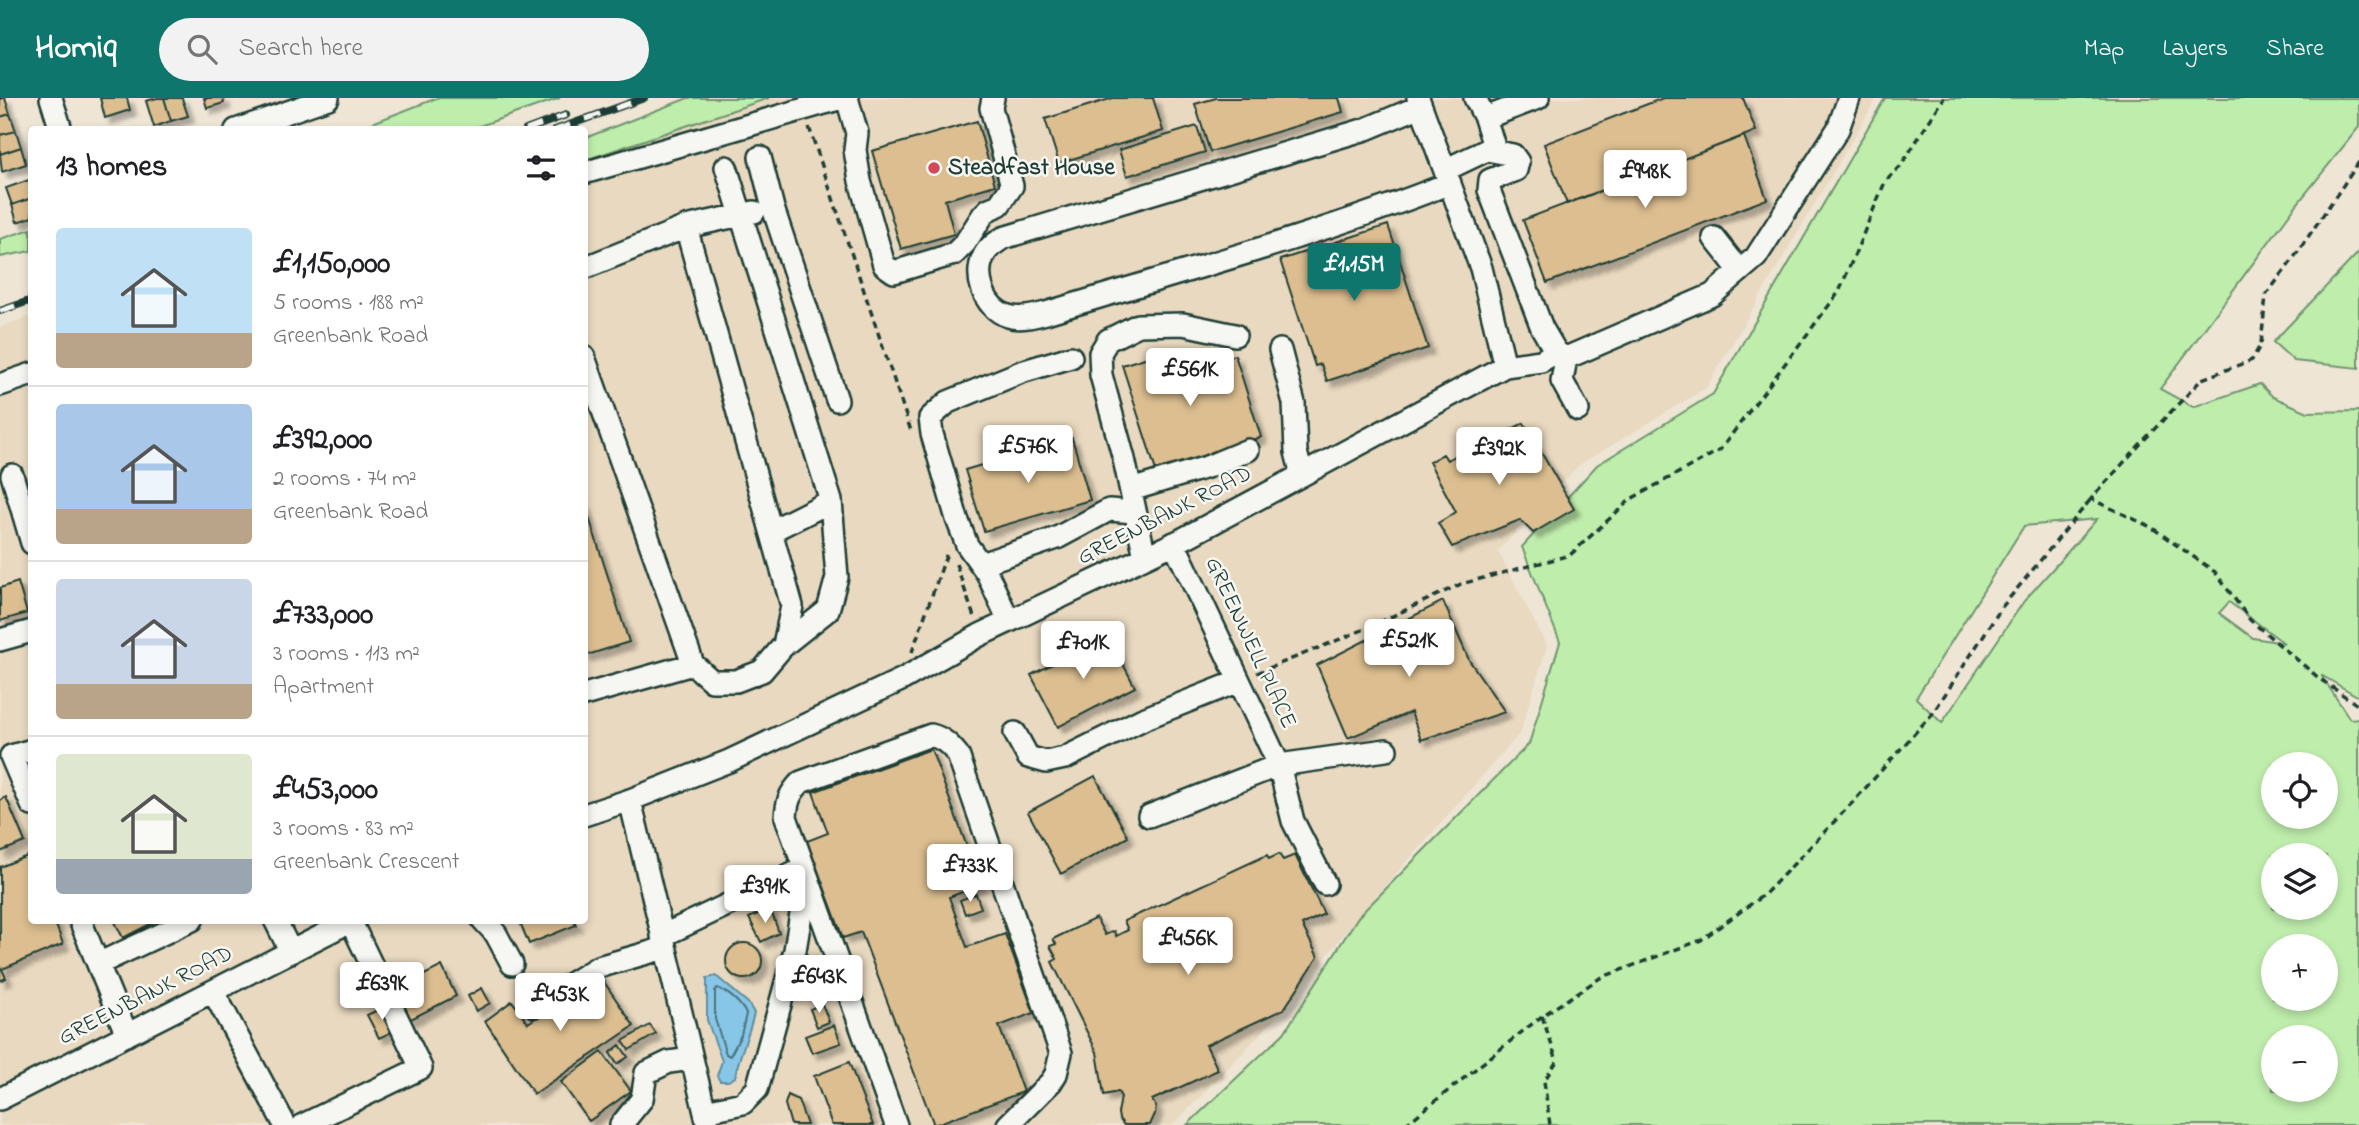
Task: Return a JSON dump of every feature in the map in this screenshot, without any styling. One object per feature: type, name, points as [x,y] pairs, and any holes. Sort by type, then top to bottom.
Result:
[{"type":"street","points":[[51,98],[60,126]]},
{"type":"street","points":[[247,126],[327,98]]},
{"type":"street","points":[[588,172],[845,98],[858,133],[855,150],[860,181],[884,265],[894,272],[954,254],[965,243],[983,215],[999,205],[1008,194],[1012,186],[991,108],[993,98]]},
{"type":"street","points":[[1475,98],[1493,144],[1447,176],[1394,205],[1027,317],[1008,316],[989,302],[981,287],[981,261],[988,249],[1003,238],[1366,130],[1420,102],[1447,176],[1481,268],[1505,366],[1541,361],[1712,295],[1756,257],[1838,129],[1849,98]]},
{"type":"street","points":[[1485,118],[1538,98]]},
{"type":"street","points":[[1487,150],[1513,155],[1518,162],[1516,170],[1490,180],[1489,190],[1542,328],[1561,355],[1562,382],[1578,410]]},
{"type":"street","points":[[760,157],[836,400]]},
{"type":"street","points":[[588,380],[693,664],[712,681],[736,681],[762,671],[784,645],[828,610],[836,577],[831,501],[726,167]]},
{"type":"street","points":[[588,266],[686,227],[774,208]]},
{"type":"street","points":[[686,227],[792,606],[784,645]]},
{"type":"street","points":[[1714,239],[1740,271]]},
{"type":"street","points":[[1145,557],[1131,490],[1101,375],[1100,353],[1108,340],[1138,325],[1183,324],[1235,335]]},
{"type":"street","points":[[1280,350],[1294,402],[1296,452],[1303,475]]},
{"type":"street","points":[[1009,621],[981,564],[967,545],[932,434],[930,418],[948,402],[1021,372],[1071,357]]},
{"type":"street","name":"GREENBANK ROAD","points":[[588,814],[729,761],[903,678],[980,635],[1174,543],[1505,366]]},
{"type":"street","points":[[0,385],[28,375]]},
{"type":"street","points":[[1131,490],[1207,467],[1248,450]]},
{"type":"street","points":[[14,474],[28,528]]},
{"type":"street","points":[[771,531],[831,501]]},
{"type":"street","points":[[981,564],[1057,538],[1109,510],[1135,512]]},
{"type":"street","name":"GREENWELL PLACE","points":[[1174,543],[1279,765]]},
{"type":"street","points":[[0,640],[28,632]]},
{"type":"street","points":[[588,694],[693,664]]},
{"type":"street","points":[[1015,733],[1028,757],[1046,762],[1065,758],[1143,719],[1239,681]]},
{"type":"street","points":[[897,1125],[786,817],[786,804],[792,791],[802,782],[931,735],[950,744],[958,755],[1061,1053],[1056,1074],[1051,1082],[1008,1125]]},
{"type":"street","name":"GREENWELL PLACE","points":[[1149,817],[1279,765],[1386,750]]},
{"type":"street","points":[[28,751],[11,756],[28,796]]},
{"type":"street","points":[[1279,765],[1293,821],[1325,884]]},
{"type":"street","points":[[630,800],[706,1118],[743,1103],[757,1089],[795,950],[806,872]]},
{"type":"street","points":[[536,1006],[598,967],[664,942],[806,872]]},
{"type":"street","points":[[82,924],[127,1035]]},
{"type":"street","points":[[98,964],[183,924]]},
{"type":"street","points":[[277,924],[290,952]]},
{"type":"street","name":"GREENBANK ROAD","points":[[0,1099],[346,924]]},
{"type":"street","points":[[303,1125],[421,1068],[353,924]]},
{"type":"street","points":[[487,924],[496,934],[512,964]]},
{"type":"street","points":[[213,991],[285,1125]]},
{"type":"street","points":[[621,1125],[642,1099],[646,1073],[669,1062],[692,1059]]},
{"type":"path","points":[[1239,681],[1365,629],[1461,584],[1570,555],[1631,499],[1720,450],[1839,292],[1885,182],[1900,167],[1944,98]]},
{"type":"path","points":[[803,110],[914,439]]},
{"type":"path","points":[[1405,1125],[1542,1016],[1600,978],[1701,940],[1765,894],[1853,803],[1933,713],[2002,607],[2091,499],[2144,440],[2202,379],[2252,360],[2261,344],[2266,295],[2359,162]]},
{"type":"path","points":[[2091,499],[2151,527],[2216,572],[2250,620],[2320,678],[2359,706]]},
{"type":"path","points":[[903,678],[950,545],[980,635]]},
{"type":"path","points":[[1542,1016],[1557,1061],[1544,1080],[1550,1125]]},
{"type":"shaded area","points":[[769,98],[1877,98],[1706,388],[1579,465],[1498,551],[1547,646],[1520,733],[1358,917],[1284,1009],[1173,1125],[0,1125],[0,327],[28,317],[28,924],[588,924],[588,159]]},
{"type":"green space","points":[[437,98],[560,98],[480,126],[365,126]]},
{"type":"green space","points":[[688,98],[769,98],[588,159],[588,137]]},
{"type":"green space","points":[[1885,98],[2359,98],[2359,127],[2294,208],[2160,389],[2193,407],[2260,384],[2273,397],[2308,412],[2359,411],[2359,697],[2321,675],[2350,719],[2359,718],[2359,1125],[1187,1125],[1284,1033],[1358,917],[1529,744],[1560,642],[1522,547],[1597,465],[1713,394]],"holes":[[[2097,519],[2024,601],[1942,723],[1916,698],[2024,526]],[[2229,602],[2284,643],[2253,638],[2219,613]]]},
{"type":"green space","points":[[28,230],[28,252],[0,257],[0,239]]},
{"type":"green space","points":[[2359,252],[2359,368],[2294,361],[2273,342]]},
{"type":"water","points":[[716,976],[748,1003],[754,1013],[735,1077],[728,1081],[720,1081],[717,1076],[722,1061],[707,1020],[707,978]]},
{"type":"building","points":[[0,98],[5,98],[10,114],[0,117]]},
{"type":"building","points":[[100,98],[127,98],[130,110],[105,118]]},
{"type":"building","points":[[164,98],[171,121],[154,126],[146,101]]},
{"type":"building","points":[[164,98],[182,98],[188,116],[171,121]]},
{"type":"building","points":[[204,98],[223,98],[224,103],[207,108]]},
{"type":"building","points":[[1113,98],[1153,98],[1163,131],[1059,163],[1045,119]]},
{"type":"building","points":[[1216,98],[1339,98],[1343,112],[1210,152],[1195,104]]},
{"type":"building","points":[[1663,98],[1743,98],[1756,131],[1567,204],[1544,144]]},
{"type":"building","points":[[10,114],[16,131],[0,135],[0,117]]},
{"type":"building","name":"Steadfast House","points":[[977,121],[995,185],[945,200],[954,234],[901,249],[872,151]]},
{"type":"building","points":[[1197,126],[1205,152],[1127,176],[1119,150]]},
{"type":"building","points":[[16,131],[21,147],[0,154],[0,135]]},
{"type":"building","points":[[1744,136],[1767,199],[1547,283],[1523,220]]},
{"type":"building","points":[[21,147],[26,164],[2,172],[0,154]]},
{"type":"building","points":[[28,180],[28,199],[12,205],[6,188]]},
{"type":"building","points":[[28,199],[28,218],[17,222],[12,205]]},
{"type":"building","points":[[1388,225],[1428,348],[1327,381],[1321,364],[1315,366],[1280,260]]},
{"type":"building","points":[[1174,349],[1181,373],[1235,355],[1261,437],[1156,471],[1122,365]]},
{"type":"building","points":[[1524,423],[1574,509],[1533,533],[1520,520],[1452,547],[1438,523],[1456,512],[1429,462],[1443,454],[1447,460]]},
{"type":"building","points":[[1072,438],[1090,500],[984,531],[965,470]]},
{"type":"building","points":[[588,514],[629,642],[588,655]]},
{"type":"building","points":[[18,582],[27,613],[0,621],[0,588]]},
{"type":"building","points":[[1443,601],[1469,660],[1505,712],[1421,740],[1411,712],[1348,738],[1317,665]]},
{"type":"building","points":[[1108,635],[1135,687],[1058,727],[1031,675]]},
{"type":"building","points":[[931,749],[981,885],[949,897],[967,947],[1005,934],[1034,1013],[999,1026],[1023,1092],[934,1125],[861,932],[843,938],[807,841],[828,833],[813,792]]},
{"type":"building","points":[[1095,776],[1128,837],[1061,874],[1028,812]]},
{"type":"building","points":[[6,797],[25,842],[0,852],[0,800]]},
{"type":"building","points":[[1279,854],[1283,860],[1295,855],[1324,914],[1302,925],[1318,957],[1284,1009],[1206,1045],[1218,1070],[1152,1100],[1156,1107],[1150,1125],[1124,1125],[1118,1113],[1121,1097],[1118,1092],[1104,1095],[1097,1052],[1052,962],[1057,959],[1050,946],[1056,944],[1053,939],[1096,918],[1105,935],[1114,931],[1116,936],[1128,930],[1124,921],[1267,855],[1269,859]]},
{"type":"building","points":[[27,856],[28,924],[56,924],[63,944],[2,969],[6,978],[0,981],[0,867]]},
{"type":"building","points":[[976,894],[981,908],[965,914],[960,900]]},
{"type":"building","points":[[770,908],[779,933],[761,942],[749,918]]},
{"type":"building","points":[[116,924],[150,924],[123,938]]},
{"type":"building","points":[[521,924],[576,924],[576,925],[529,944]]},
{"type":"building","points":[[744,943],[757,948],[762,961],[757,974],[744,979],[731,974],[726,961],[731,948]]},
{"type":"building","points":[[442,966],[456,996],[409,1020],[394,990]]},
{"type":"building","points":[[600,976],[634,1026],[534,1094],[485,1021],[512,1001],[528,1023]]},
{"type":"building","points":[[482,988],[490,1003],[476,1011],[468,996]]},
{"type":"building","points":[[822,1004],[829,1022],[817,1027],[810,1009]]},
{"type":"building","points":[[386,1006],[398,1029],[379,1038],[367,1015]]},
{"type":"building","points":[[650,1025],[656,1034],[629,1050],[623,1041]]},
{"type":"building","points":[[834,1025],[841,1043],[812,1053],[805,1036]]},
{"type":"building","points":[[620,1045],[628,1057],[617,1064],[610,1053]]},
{"type":"building","points":[[602,1052],[631,1091],[589,1121],[561,1082]]},
{"type":"building","points":[[849,1062],[873,1125],[832,1125],[814,1076]]},
{"type":"building","points":[[788,1095],[798,1100],[807,1125],[791,1125],[785,1104]]},
{"type":"railway","points":[[566,126],[644,98]]},
{"type":"railway","points":[[537,126],[566,115]]},
{"type":"railway","points":[[0,311],[28,301]]},
{"type":"place","name":"Steadfast House","points":[[934,168]]}]
